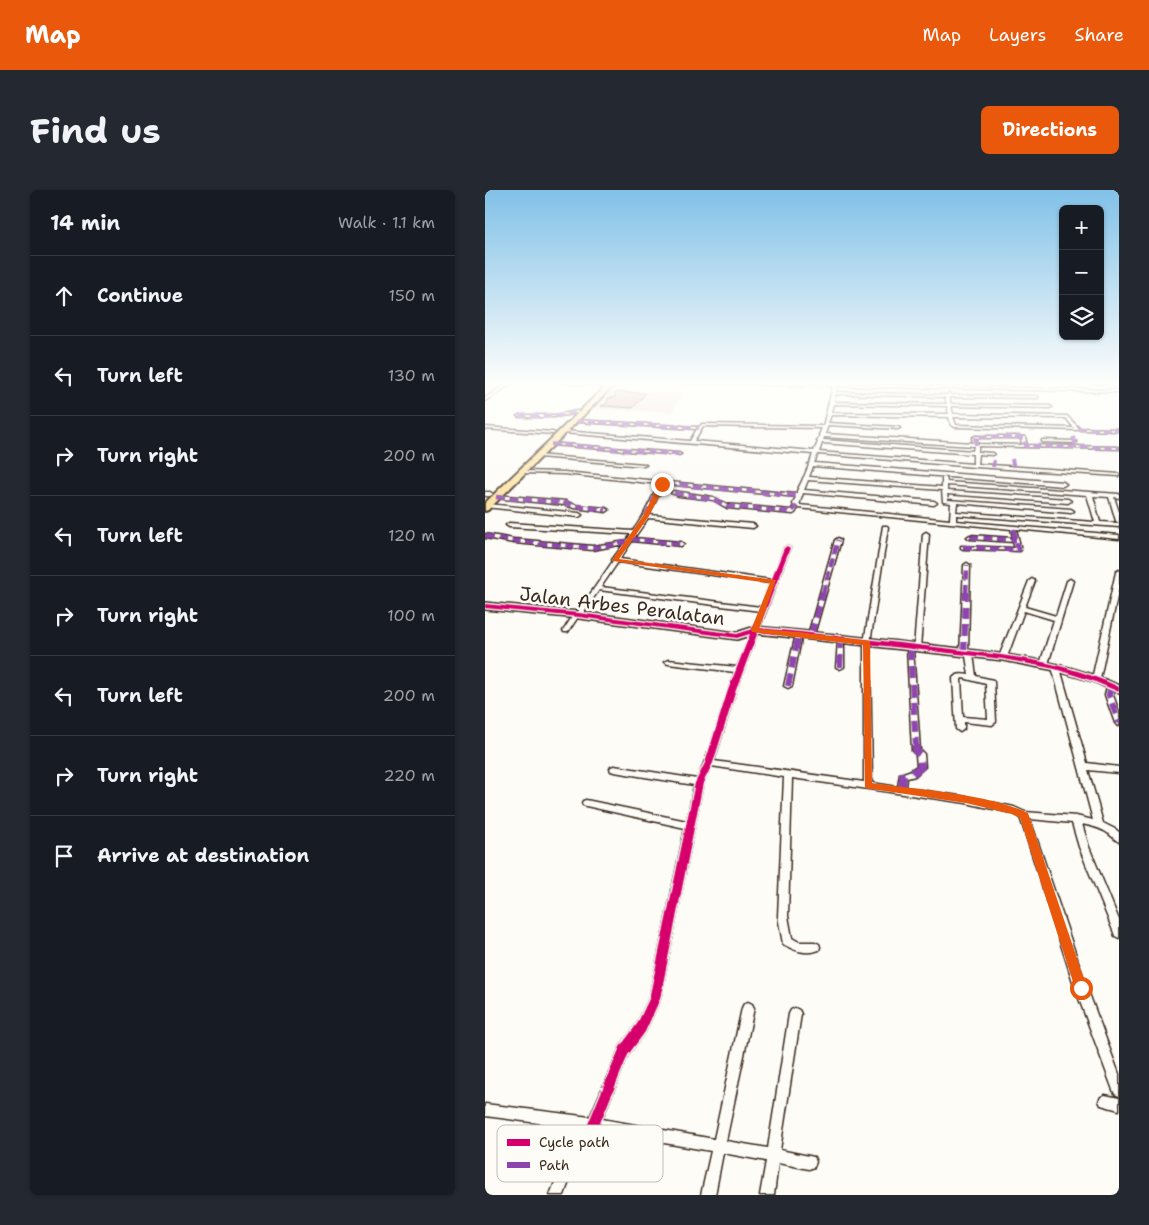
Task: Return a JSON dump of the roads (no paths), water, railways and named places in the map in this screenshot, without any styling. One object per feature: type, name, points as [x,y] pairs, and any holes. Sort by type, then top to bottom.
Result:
[{"type":"highway","points":[[488,500],[559,429]]},
{"type":"highway","points":[[488,500],[522,472],[567,429]]},
{"type":"street","points":[[497,429],[553,433]]},
{"type":"street","points":[[691,442],[698,429]]},
{"type":"street","points":[[674,493],[691,498],[712,498],[719,500],[727,506],[791,512],[797,506],[796,504],[805,478],[824,429]]},
{"type":"street","points":[[1071,429],[1119,430]]},
{"type":"street","points":[[564,432],[946,464],[1119,475]]},
{"type":"street","points":[[821,435],[975,446],[1119,448]]},
{"type":"street","points":[[975,466],[975,437],[1018,437],[1023,438],[1025,446]]},
{"type":"street","points":[[1044,442],[1074,440],[1077,448]]},
{"type":"street","points":[[819,441],[992,454]]},
{"type":"street","points":[[551,444],[679,454]]},
{"type":"street","points":[[1102,448],[1105,456]]},
{"type":"street","points":[[539,456],[644,465]]},
{"type":"street","points":[[993,460],[993,467]]},
{"type":"street","points":[[1012,460],[1013,469]]},
{"type":"street","points":[[810,464],[1063,484]]},
{"type":"street","points":[[946,464],[944,500],[1071,511]]},
{"type":"street","points":[[522,472],[564,473],[662,484],[934,503]]},
{"type":"street","points":[[1061,472],[1071,511],[1071,522],[1074,532]]},
{"type":"street","points":[[805,478],[945,488],[1068,501]]},
{"type":"street","points":[[566,631],[635,533],[662,484]]},
{"type":"street","points":[[945,488],[1066,492],[1119,496]]},
{"type":"street","points":[[1090,494],[1098,524]]},
{"type":"street","points":[[1111,496],[1119,521]]},
{"type":"street","points":[[488,500],[566,503],[574,506],[606,510]]},
{"type":"street","points":[[488,500],[579,515]]},
{"type":"street","points":[[953,522],[954,502]]},
{"type":"street","points":[[797,506],[1119,537]]},
{"type":"street","points":[[954,512],[1119,525]]},
{"type":"street","points":[[646,516],[753,526]]},
{"type":"street","points":[[509,525],[635,533]]},
{"type":"street","points":[[868,786],[867,643],[885,527]]},
{"type":"street","points":[[963,547],[1016,551],[1018,549],[1013,527]]},
{"type":"street","points":[[902,790],[903,776],[912,774],[921,767],[920,754],[916,751],[913,648],[927,534]]},
{"type":"street","points":[[485,536],[514,541],[593,548],[629,541],[681,544]]},
{"type":"street","points":[[970,537],[1016,540]]},
{"type":"street","points":[[811,635],[838,540]]},
{"type":"street","points":[[589,1123],[624,1051],[641,1028],[654,999],[699,783],[709,763],[739,670],[787,548]]},
{"type":"street","points":[[615,560],[774,582]]},
{"type":"street","points":[[967,565],[966,654],[973,678]]},
{"type":"street","points":[[1095,678],[1119,572]]},
{"type":"street","points":[[1003,657],[1032,581]]},
{"type":"street","points":[[1044,664],[1070,581]]},
{"type":"street","points":[[597,588],[763,608]]},
{"type":"street","name":"Jalan Arbes Peralatan","points":[[485,606],[578,615],[737,636],[755,630],[1003,657],[1056,667],[1095,678],[1115,688]]},
{"type":"street","points":[[1021,608],[1058,618]]},
{"type":"street","points":[[788,686],[799,634]]},
{"type":"street","points":[[839,668],[841,640]]},
{"type":"street","points":[[668,662],[739,670]]},
{"type":"street","points":[[1056,667],[1099,824]]},
{"type":"street","points":[[959,719],[993,722],[990,682],[962,676],[957,678],[959,719],[960,729]]},
{"type":"street","points":[[1115,688],[1109,695],[1119,723]]},
{"type":"street","points":[[709,763],[966,800],[1014,810],[1024,815],[1075,820],[1119,829]]},
{"type":"street","points":[[1084,766],[1119,770]]},
{"type":"street","points":[[614,769],[699,783]]},
{"type":"street","points":[[788,775],[783,916],[787,941],[798,947],[815,947]]},
{"type":"street","points":[[586,803],[690,825]]},
{"type":"street","points":[[1024,815],[1081,988],[1119,1090]]},
{"type":"street","points":[[1075,820],[1084,848],[1119,932]]},
{"type":"street","points":[[1109,828],[1119,838]]},
{"type":"street","points":[[708,1195],[748,1008]]},
{"type":"street","points":[[767,1195],[795,1014]]},
{"type":"street","points":[[1105,1101],[1119,1104]]},
{"type":"street","points":[[485,1110],[600,1125]]},
{"type":"street","points":[[663,1136],[809,1162]]},
{"type":"street","points":[[557,1195],[563,1182]]}]
